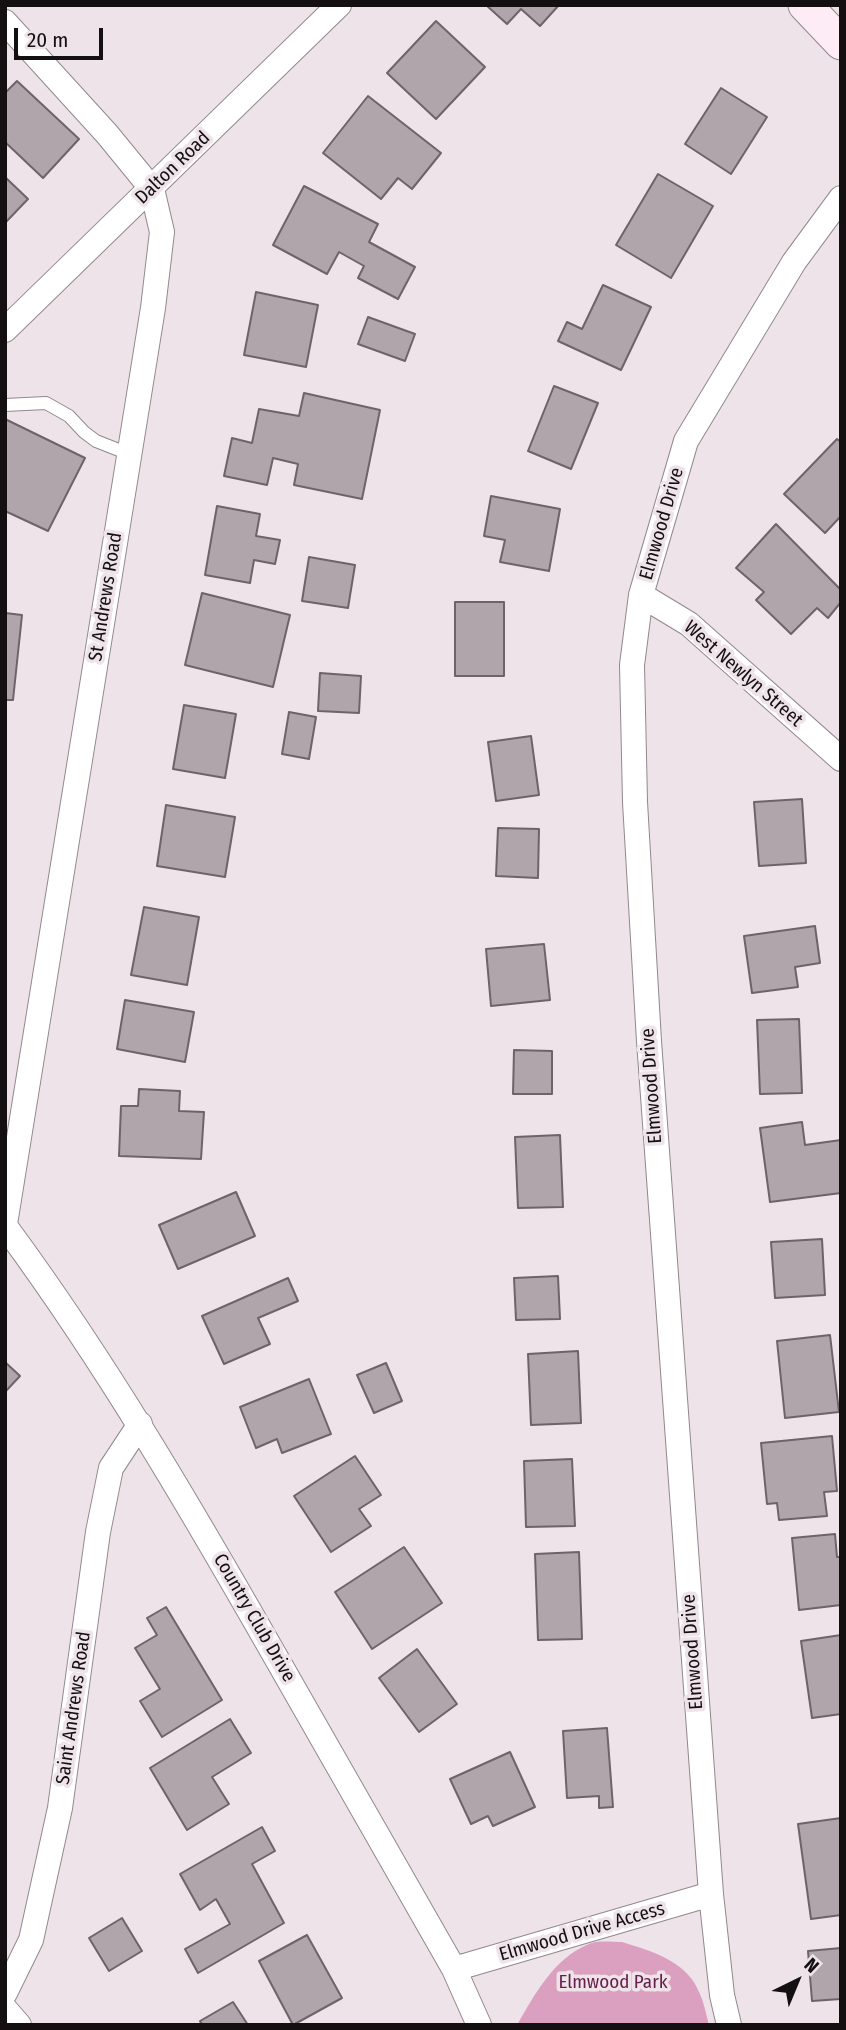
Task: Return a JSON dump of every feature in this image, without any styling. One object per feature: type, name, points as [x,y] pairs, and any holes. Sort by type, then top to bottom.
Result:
[{"type":"street","name":"Dalton Road","points":[[5,330],[339,5]]},
{"type":"street","points":[[805,5],[841,43]]},
{"type":"street","name":"St Andrews Road","points":[[5,22],[107,134],[152,189],[162,232],[5,1225]]},
{"type":"street","name":"Elmwood Drive","points":[[729,2025],[722,1995],[711,1894],[650,1055],[635,802],[632,665],[641,596],[686,441],[794,262],[841,198]]},
{"type":"street","name":"West Newlyn Street","points":[[641,596],[689,624],[841,759]]},
{"type":"street","name":"Country Club Drive","points":[[5,1225],[57,1297],[140,1424],[454,1969],[479,2025]]},
{"type":"street","name":"Saint Andrews Road","points":[[5,1993],[31,1940],[60,1808],[98,1532],[111,1468],[140,1424]]},
{"type":"street","name":"Elmwood Drive Access","points":[[454,1969],[711,1894]]},
{"type":"street","points":[[5,2009],[19,2025]]},
{"type":"lane","points":[[5,405],[46,403],[69,416],[96,441],[129,454]]},
{"type":"green space","name":"Elmwood Park","points":[[622,1942],[667,1959],[686,1972],[701,1996],[709,2025],[517,2025],[547,1978],[566,1958],[593,1943]]},
{"type":"building","points":[[486,5],[559,5],[540,26],[521,9],[507,24]]},
{"type":"building","points":[[436,21],[485,67],[436,119],[387,73]]},
{"type":"building","points":[[17,81],[79,139],[43,178],[5,142],[5,93]]},
{"type":"building","points":[[721,88],[767,117],[731,174],[685,144]]},
{"type":"building","points":[[368,96],[441,153],[412,189],[398,178],[381,199],[323,153]]},
{"type":"building","points":[[658,174],[713,206],[671,278],[616,245]]},
{"type":"building","points":[[5,177],[28,199],[5,223]]},
{"type":"building","points":[[304,186],[378,224],[369,242],[415,267],[398,299],[358,278],[364,266],[339,252],[327,274],[273,245]]},
{"type":"building","points":[[603,285],[651,307],[621,370],[558,341],[567,322],[582,329]]},
{"type":"building","points":[[256,292],[318,305],[306,367],[244,355]]},
{"type":"building","points":[[368,317],[415,334],[405,361],[358,344]]},
{"type":"building","points":[[554,386],[598,403],[571,469],[528,451]]},
{"type":"building","points":[[304,393],[380,410],[362,499],[294,485],[298,464],[273,458],[267,485],[224,476],[232,438],[252,443],[259,409],[299,416]]},
{"type":"building","points":[[5,419],[85,458],[48,531],[5,511]]},
{"type":"building","points":[[837,439],[841,442],[841,516],[825,533],[784,494]]},
{"type":"building","points":[[491,496],[560,509],[549,571],[500,562],[505,540],[484,536]]},
{"type":"building","points":[[217,506],[260,514],[256,536],[280,540],[275,564],[254,560],[250,583],[205,575]]},
{"type":"building","points":[[776,524],[841,590],[841,602],[828,618],[817,608],[791,634],[756,600],[764,592],[736,568]]},
{"type":"building","points":[[309,557],[355,565],[348,608],[302,601]]},
{"type":"building","points":[[202,593],[290,615],[273,687],[185,665]]},
{"type":"building","points":[[455,602],[504,602],[504,676],[455,676]]},
{"type":"building","points":[[5,613],[22,615],[13,700],[5,700]]},
{"type":"building","points":[[320,673],[361,676],[359,713],[318,711]]},
{"type":"building","points":[[184,705],[236,714],[225,778],[173,769]]},
{"type":"building","points":[[289,712],[316,717],[309,759],[282,754]]},
{"type":"building","points":[[531,736],[539,795],[496,801],[488,742]]},
{"type":"building","points":[[802,799],[806,863],[759,866],[754,802]]},
{"type":"building","points":[[166,805],[235,817],[225,877],[157,866]]},
{"type":"building","points":[[498,828],[539,829],[538,878],[496,876]]},
{"type":"building","points":[[144,907],[199,917],[187,985],[131,975]]},
{"type":"building","points":[[815,926],[820,963],[795,967],[798,987],[752,993],[744,936]]},
{"type":"building","points":[[544,944],[550,1000],[491,1006],[486,949]]},
{"type":"building","points":[[125,1000],[194,1012],[185,1062],[117,1049]]},
{"type":"building","points":[[799,1019],[802,1093],[760,1094],[757,1020]]},
{"type":"building","points":[[514,1050],[552,1051],[552,1094],[513,1094]]},
{"type":"building","points":[[139,1089],[180,1091],[179,1111],[204,1112],[201,1159],[119,1156],[121,1106],[138,1106]]},
{"type":"building","points":[[802,1122],[805,1145],[841,1140],[841,1193],[770,1202],[760,1128]]},
{"type":"building","points":[[560,1135],[563,1207],[518,1208],[515,1137]]},
{"type":"building","points":[[236,1192],[255,1236],[178,1269],[159,1225]]},
{"type":"building","points":[[822,1239],[825,1295],[775,1298],[771,1242]]},
{"type":"building","points":[[558,1276],[560,1319],[516,1320],[514,1278]]},
{"type":"building","points":[[288,1278],[298,1301],[258,1318],[270,1344],[224,1364],[202,1316]]},
{"type":"building","points":[[830,1335],[839,1412],[785,1418],[777,1341]]},
{"type":"building","points":[[578,1351],[581,1423],[531,1425],[528,1354]]},
{"type":"building","points":[[5,1362],[20,1376],[5,1392]]},
{"type":"building","points":[[386,1363],[402,1401],[374,1413],[357,1375]]},
{"type":"building","points":[[309,1379],[331,1434],[282,1453],[277,1439],[256,1448],[240,1407]]},
{"type":"building","points":[[832,1436],[837,1491],[824,1492],[827,1516],[779,1520],[777,1503],[767,1504],[761,1443]]},
{"type":"building","points":[[355,1456],[381,1495],[359,1509],[371,1526],[331,1552],[294,1496]]},
{"type":"building","points":[[572,1459],[575,1526],[526,1527],[524,1461]]},
{"type":"building","points":[[835,1534],[837,1557],[841,1557],[841,1605],[799,1610],[792,1538]]},
{"type":"building","points":[[404,1547],[442,1603],[372,1649],[335,1592]]},
{"type":"building","points":[[579,1552],[582,1639],[538,1640],[535,1554]]},
{"type":"building","points":[[166,1607],[222,1700],[162,1737],[140,1701],[160,1689],[135,1648],[157,1635],[147,1618]]},
{"type":"building","points":[[841,1635],[841,1714],[812,1718],[801,1641]]},
{"type":"building","points":[[417,1649],[457,1704],[419,1732],[379,1678]]},
{"type":"building","points":[[230,1719],[251,1753],[212,1777],[229,1804],[187,1830],[150,1768]]},
{"type":"building","points":[[607,1728],[613,1807],[599,1808],[599,1796],[567,1798],[563,1731]]},
{"type":"building","points":[[510,1752],[535,1807],[493,1826],[488,1816],[471,1824],[450,1779]]},
{"type":"building","points":[[841,1818],[841,1915],[811,1919],[798,1824]]},
{"type":"building","points":[[262,1827],[275,1851],[252,1864],[284,1923],[198,1973],[185,1949],[230,1924],[216,1899],[200,1910],[180,1874]]},
{"type":"building","points":[[122,1918],[142,1951],[109,1971],[89,1938]]},
{"type":"building","points":[[307,1935],[342,1998],[293,2025],[259,1961]]},
{"type":"building","points":[[841,1948],[841,1999],[812,2001],[808,1951]]},
{"type":"building","points":[[233,2002],[248,2025],[202,2025],[200,2021]]}]
